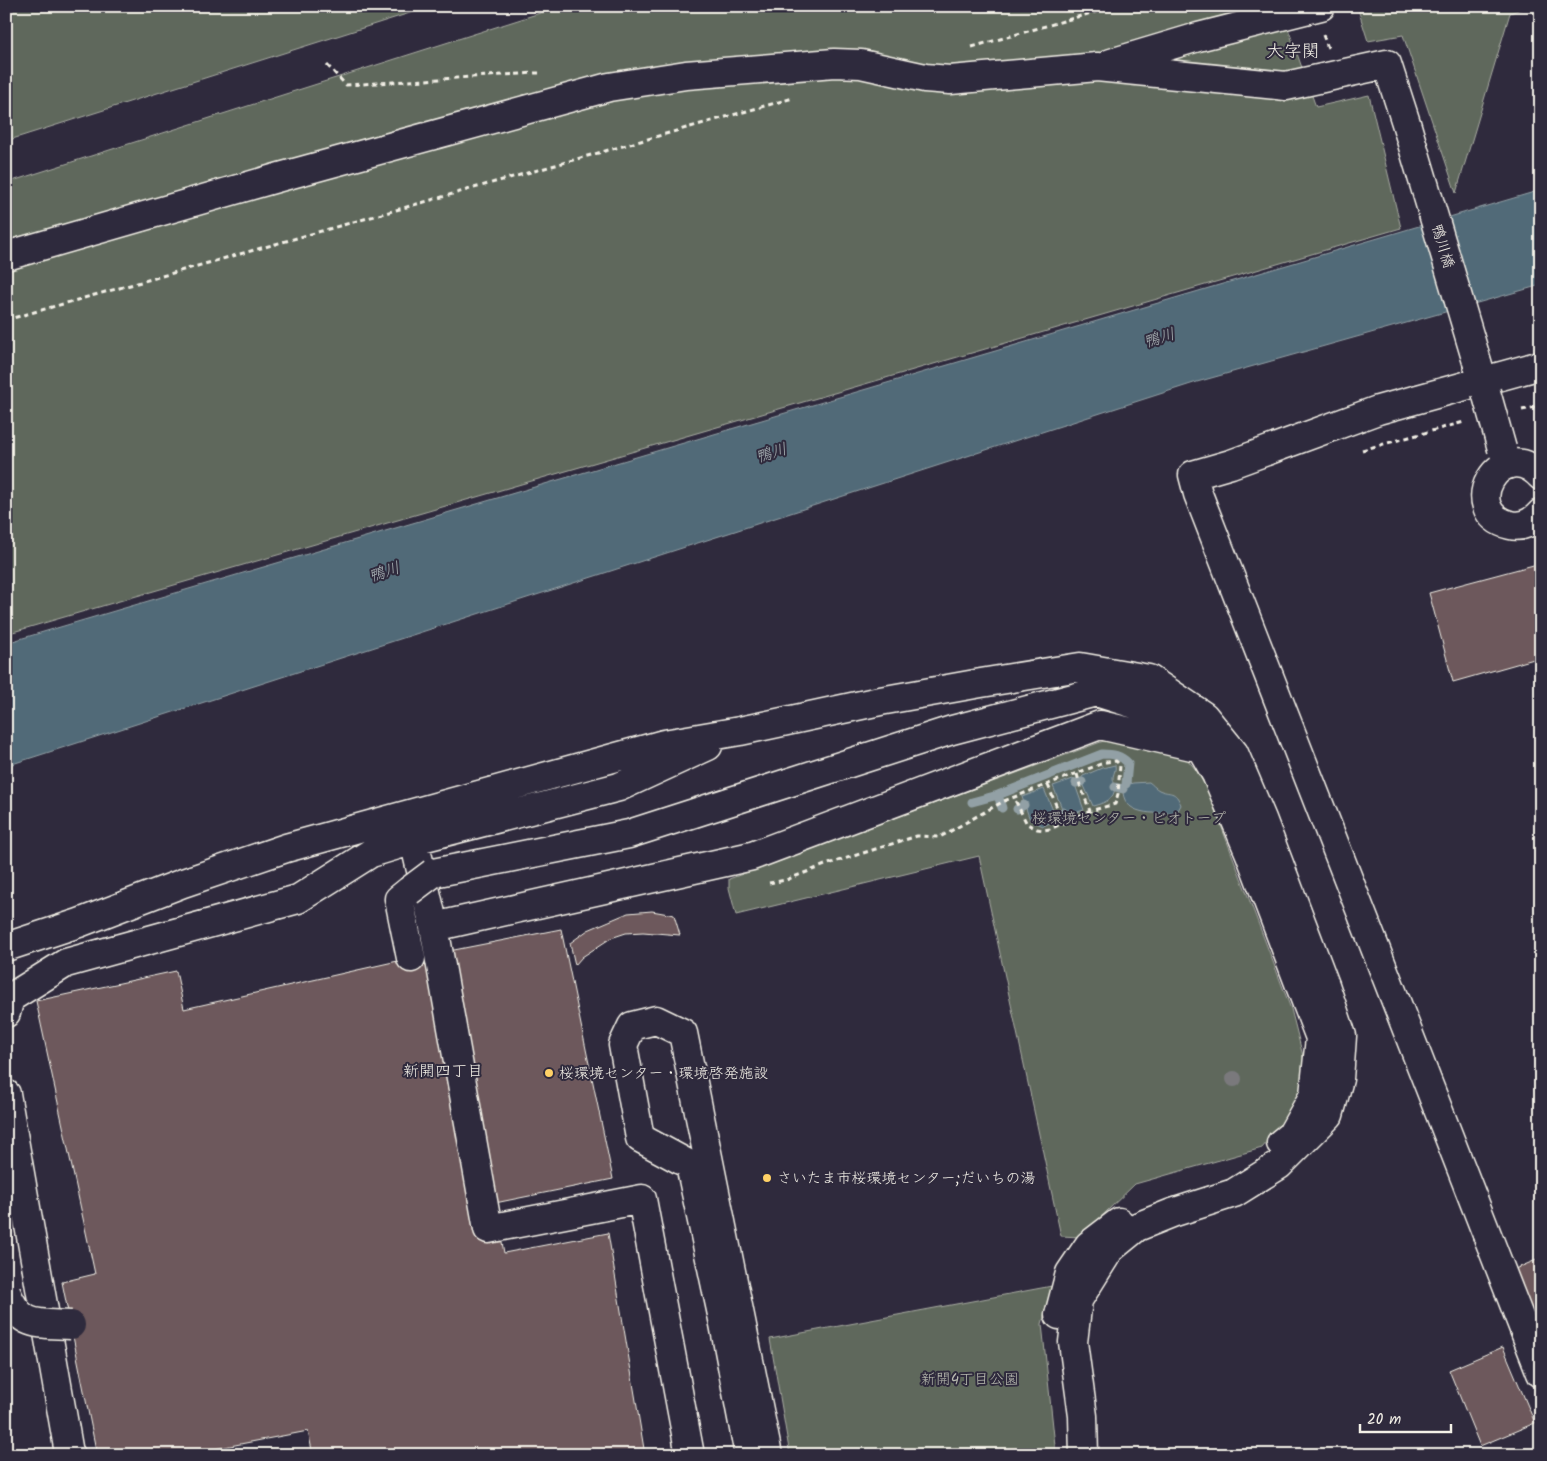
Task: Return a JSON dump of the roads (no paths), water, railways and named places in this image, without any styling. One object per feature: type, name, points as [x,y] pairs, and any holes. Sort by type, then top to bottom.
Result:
[{"type":"street","points":[[6,256],[261,182],[608,87],[686,75],[834,62],[861,64],[925,78],[950,80],[1097,66],[1198,37],[1317,7]]},
{"type":"street","name":"鴨川橋","points":[[1097,66],[1286,86],[1387,64],[1406,122],[1504,457]]},
{"type":"street","points":[[1541,365],[1378,410],[1231,464],[1193,475],[1198,494],[1541,1373]]},
{"type":"street","points":[[1541,476],[1535,469],[1504,457],[1488,483],[1485,499],[1488,509],[1495,518],[1514,526],[1533,521],[1541,513]]},
{"type":"street","points":[[6,947],[79,923],[183,883],[286,848],[664,744],[740,731],[880,701],[1080,666],[1149,679],[1204,716],[1234,753],[1262,819],[1328,993],[1342,1036],[1339,1079],[1329,1115],[1279,1165],[1234,1193],[1172,1213],[1137,1227],[1110,1249],[1078,1300],[1073,1342],[1083,1416],[1084,1455]]},
{"type":"street","points":[[411,958],[399,899],[433,873],[629,834],[952,730],[1096,692],[1150,710],[1201,748],[1216,774],[1250,854],[1320,1038],[1314,1095],[1292,1134],[1256,1165],[1213,1183],[1137,1208],[1088,1245],[1070,1273],[1057,1323],[1071,1436],[1067,1455]]},
{"type":"street","points":[[434,927],[752,856],[1100,725],[1201,748]]},
{"type":"street","points":[[6,1013],[10,998],[66,963],[298,899],[371,853],[414,840],[619,787],[740,731]]},
{"type":"street","points":[[414,840],[434,927],[488,1229],[642,1199],[690,1455]]},
{"type":"street","points":[[749,1455],[724,1324],[690,1165],[640,1138],[623,1045],[632,1026],[656,1020],[683,1033],[768,1455]]},
{"type":"street","points":[[6,1094],[69,1453],[71,1455]]},
{"type":"street","points":[[6,1292],[13,1308],[30,1322],[71,1325]]},
{"type":"water","name":"鴨川","points":[[1541,190],[1541,285],[1197,382],[6,766],[6,643]]},
{"type":"water","points":[[1115,765],[1113,777],[1115,791],[1113,795],[1105,802],[1093,806],[1081,779],[1083,776],[1102,768]]},
{"type":"water","points":[[1073,779],[1084,810],[1065,816],[1053,786]]},
{"type":"water","points":[[1149,782],[1159,790],[1172,793],[1177,797],[1181,805],[1177,812],[1150,813],[1133,808],[1127,803],[1123,786]]},
{"type":"water","points":[[1044,789],[1057,820],[1043,826],[1030,820],[1022,797]]},
{"type":"waterway","points":[[972,802],[998,795],[1102,754],[1123,758],[1128,763],[1126,784]]},
{"type":"waterway","points":[[1076,783],[1082,782]]},
{"type":"waterway","points":[[1115,787],[1123,789]]},
{"type":"waterway","points":[[998,795],[1002,808]]},
{"type":"waterway","points":[[1017,809],[1024,805]]},
{"type":"waterway","points":[[1056,816],[1063,812]]},
{"type":"place","name":"桜環境センター・環境啓発施設","points":[[549,1073]]},
{"type":"place","name":"さいたま市桜環境センター;だいちの湯","points":[[767,1178]]},
{"type":"district","name":"大字関","points":[[1293,51]]},
{"type":"district","name":"新開四丁目","points":[[443,1070]]},
{"type":"park label","name":"桜環境センター・ビオトープ","points":[[1129,818]]},
{"type":"park label","name":"新開4丁目公園","points":[[970,1379]]}]
